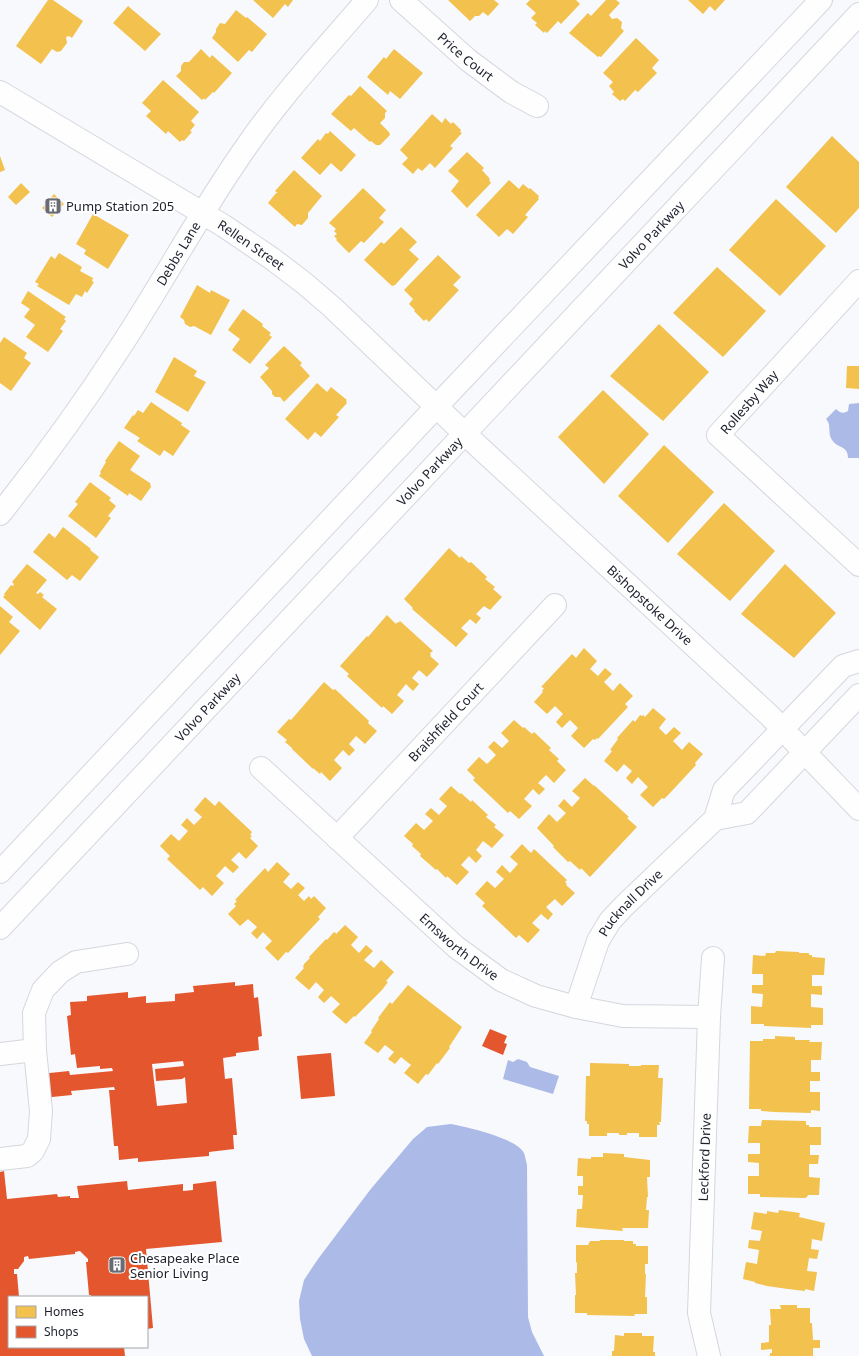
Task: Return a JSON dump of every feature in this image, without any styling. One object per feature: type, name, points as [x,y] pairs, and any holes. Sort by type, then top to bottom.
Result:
[{"type":"street","name":"Debbs Lane","points":[[0,514],[65,429],[120,348],[202,213],[244,150],[276,106],[367,0]]},
{"type":"street","name":"Price Court","points":[[401,0],[473,64],[511,92],[536,106]]},
{"type":"street","points":[[0,872],[436,407],[821,0]]},
{"type":"street","name":"Volvo Parkway","points":[[0,928],[859,14]]},
{"type":"street","name":"Rellen Street","points":[[0,92],[224,226],[271,258],[332,307],[436,407]]},
{"type":"street","name":"Rollesby Way","points":[[859,281],[718,435],[859,565]]},
{"type":"street","name":"Bishopstoke Drive","points":[[436,407],[782,729],[859,809]]},
{"type":"street","name":"Braishfield Court","points":[[337,838],[555,606]]},
{"type":"street","points":[[859,661],[843,666],[724,790],[716,819],[747,813],[859,695]]},
{"type":"street","name":"Emsworth Drive","points":[[261,768],[456,947],[500,980],[536,996],[576,1007],[623,1016],[709,1017]]},
{"type":"street","name":"Pucknall Drive","points":[[576,1007],[598,941],[610,921],[716,819]]},
{"type":"street","points":[[0,1159],[27,1156],[33,1151],[38,1139],[41,1111],[35,1050],[34,1012],[43,990],[60,972],[76,962],[127,954]]},
{"type":"street","name":"Leckford Drive","points":[[709,1356],[699,1313],[709,1017],[713,958]]},
{"type":"street","points":[[0,1054],[35,1050]]},
{"type":"water","points":[[859,403],[859,458],[848,458],[848,454],[845,449],[834,443],[832,440],[829,424],[826,419],[836,409],[845,413],[848,411],[849,404]]},
{"type":"water","points":[[518,1059],[527,1062],[530,1067],[559,1076],[553,1094],[503,1079],[508,1060],[513,1062]]},
{"type":"water","points":[[451,1124],[502,1138],[519,1148],[524,1153],[527,1165],[528,1317],[532,1332],[544,1356],[312,1356],[304,1339],[300,1319],[299,1301],[304,1280],[370,1190],[413,1139],[427,1127]]},
{"type":"building: Homes","points":[[48,0],[53,0],[83,21],[72,38],[69,36],[66,37],[67,43],[61,51],[57,52],[52,49],[41,64],[16,46]]},
{"type":"building: Homes","points":[[253,0],[293,0],[288,7],[285,4],[273,18]]},
{"type":"building: Homes","points":[[448,0],[494,0],[499,4],[488,16],[483,12],[479,16],[475,16],[470,21]]},
{"type":"building: Homes","points":[[530,0],[576,0],[580,4],[561,24],[558,21],[547,33],[545,31],[544,33],[535,25],[537,23],[531,18],[536,13],[526,4]]},
{"type":"building: Homes","points":[[606,0],[616,0],[620,3],[609,15],[612,19],[617,18],[622,22],[621,28],[624,31],[601,57],[598,57],[569,33],[588,13],[591,16]]},
{"type":"building: Homes","points":[[688,0],[725,0],[715,11],[710,6],[703,14]]},
{"type":"building: Homes","points":[[128,6],[161,34],[145,51],[113,23]]},
{"type":"building: Homes","points":[[236,10],[267,34],[252,52],[249,50],[238,62],[212,38],[220,23],[225,24]]},
{"type":"building: Homes","points":[[636,38],[659,60],[652,68],[657,73],[638,92],[635,90],[625,101],[623,99],[620,101],[612,94],[614,92],[609,86],[613,82],[603,73]]},
{"type":"building: Homes","points":[[201,49],[210,58],[212,55],[232,73],[214,93],[213,92],[205,100],[204,98],[202,100],[176,76],[181,71],[181,66],[184,62],[189,62]]},
{"type":"building: Homes","points":[[394,49],[423,73],[400,99],[390,91],[388,95],[367,77],[384,57],[386,59]]},
{"type":"building: Homes","points":[[163,80],[199,112],[191,121],[195,125],[190,131],[192,132],[184,141],[182,140],[180,142],[168,131],[166,134],[146,116],[151,111],[142,103]]},
{"type":"building: Homes","points":[[360,86],[387,111],[385,113],[385,118],[380,123],[390,135],[380,145],[376,145],[371,141],[370,142],[354,128],[351,131],[331,114]]},
{"type":"building: Homes","points":[[432,114],[442,123],[445,118],[451,124],[453,122],[462,133],[450,146],[453,148],[435,168],[430,163],[422,171],[418,168],[413,174],[402,164],[408,158],[400,150]]},
{"type":"building: Homes","points":[[330,131],[356,155],[341,172],[331,163],[320,175],[301,158],[318,139],[320,141],[326,133],[328,134]]},
{"type":"building: Homes","points":[[832,136],[859,162],[859,208],[836,233],[786,187]]},
{"type":"building: Homes","points":[[467,152],[484,168],[482,170],[490,179],[489,180],[491,183],[467,208],[451,191],[459,181],[448,171]]},
{"type":"building: Homes","points":[[0,156],[5,170],[0,172]]},
{"type":"building: Homes","points":[[294,170],[322,196],[308,213],[308,218],[302,225],[297,224],[295,227],[268,203],[276,193],[278,193],[275,191]]},
{"type":"building: Homes","points":[[509,180],[519,189],[523,184],[529,189],[530,188],[539,196],[539,199],[525,215],[528,217],[513,234],[507,229],[499,237],[476,215]]},
{"type":"building: Homes","points":[[21,183],[30,192],[16,205],[8,197]]},
{"type":"building: Homes","points":[[363,188],[386,210],[379,218],[384,222],[364,243],[361,241],[349,253],[336,240],[337,239],[334,236],[337,234],[334,231],[336,229],[329,223]]},
{"type":"building: Homes","name":"Pump Station 205","points":[[54,194],[64,204],[52,217],[42,208]]},
{"type":"building: Homes","points":[[776,199],[826,246],[780,296],[729,250]]},
{"type":"building: Homes","points":[[93,214],[129,235],[108,269],[84,254],[86,250],[76,244]]},
{"type":"building: Homes","points":[[401,227],[417,242],[409,250],[419,259],[395,285],[392,286],[364,260],[381,242],[384,244]]},
{"type":"building: Homes","points":[[59,253],[82,267],[80,271],[93,278],[92,281],[94,282],[87,293],[85,291],[82,297],[76,294],[69,305],[37,286],[39,284],[35,282],[51,256],[55,259]]},
{"type":"building: Homes","points":[[438,255],[461,277],[453,285],[459,290],[429,322],[426,319],[424,321],[414,311],[415,310],[409,304],[413,299],[404,290]]},
{"type":"building: Homes","points":[[717,267],[766,311],[723,357],[673,313]]},
{"type":"building: Homes","points":[[197,285],[210,293],[211,290],[230,300],[211,335],[194,326],[190,327],[185,324],[184,320],[180,317]]},
{"type":"building: Homes","points":[[28,291],[66,317],[64,319],[66,321],[60,329],[63,331],[48,352],[26,337],[35,325],[24,317],[30,309],[21,303]]},
{"type":"building: Homes","points":[[243,309],[263,324],[262,326],[271,333],[269,335],[272,337],[250,364],[232,350],[240,339],[228,330]]},
{"type":"building: Homes","points":[[659,324],[709,372],[663,421],[610,376]]},
{"type":"building: Homes","points":[[4,337],[27,353],[24,358],[31,363],[11,391],[0,383],[0,343]]},
{"type":"building: Homes","points":[[284,346],[302,363],[300,365],[310,376],[284,402],[280,397],[275,397],[272,394],[272,391],[260,377],[269,368],[265,365]]},
{"type":"building: Homes","points":[[174,357],[197,371],[194,376],[206,382],[188,412],[155,392]]},
{"type":"building: Homes","points":[[847,366],[859,366],[859,389],[846,388]]},
{"type":"building: Homes","points":[[317,383],[327,392],[331,387],[347,400],[347,403],[336,415],[339,417],[321,437],[315,432],[308,440],[285,419]]},
{"type":"building: Homes","points":[[603,390],[649,434],[604,484],[558,437]]},
{"type":"building: Homes","points":[[151,402],[182,423],[181,425],[190,431],[173,456],[164,450],[160,456],[137,441],[140,438],[124,428],[138,410],[143,413]]},
{"type":"building: Homes","points":[[119,441],[140,456],[130,470],[150,483],[151,487],[141,501],[129,493],[128,496],[99,476],[106,462],[105,461]]},
{"type":"building: Homes","points":[[664,445],[714,492],[668,543],[618,496]]},
{"type":"building: Homes","points":[[90,482],[111,498],[109,500],[116,506],[108,516],[111,518],[96,538],[68,516],[78,504],[75,502]]},
{"type":"building: Homes","points":[[724,503],[775,551],[730,601],[677,554]]},
{"type":"building: Homes","points":[[63,527],[99,557],[80,581],[72,575],[67,580],[33,552],[49,533],[55,538]]},
{"type":"building: Homes","points":[[449,548],[460,558],[461,556],[469,563],[471,562],[487,577],[485,579],[495,587],[493,589],[502,597],[490,610],[484,606],[476,614],[481,618],[476,624],[470,619],[461,628],[468,634],[456,647],[412,609],[413,608],[404,599]]},
{"type":"building: Homes","points":[[27,564],[47,580],[36,593],[38,594],[40,592],[44,595],[42,597],[57,609],[40,630],[3,597],[11,585],[13,586],[14,584],[12,582]]},
{"type":"building: Homes","points":[[785,564],[836,613],[794,658],[741,614]]},
{"type":"building: Homes","points":[[0,606],[13,617],[9,622],[20,631],[0,655]]},
{"type":"building: Homes","points":[[387,615],[396,624],[400,621],[433,651],[430,653],[430,656],[439,664],[427,677],[419,670],[412,678],[419,684],[413,691],[406,684],[397,695],[404,701],[392,714],[383,706],[382,708],[347,676],[349,674],[340,666]]},
{"type":"building: Homes","points":[[584,648],[597,661],[590,669],[598,676],[605,668],[612,674],[604,682],[613,691],[620,683],[633,696],[625,704],[628,707],[598,739],[593,739],[584,748],[571,736],[578,728],[570,720],[562,728],[556,722],[563,714],[555,706],[547,714],[534,702],[543,692],[542,691],[544,688],[541,687],[572,654],[576,658]]},
{"type":"building: Homes","points":[[324,682],[333,690],[335,689],[369,721],[368,723],[377,731],[365,744],[356,736],[349,744],[355,750],[349,756],[343,750],[334,760],[342,768],[330,781],[321,772],[320,774],[313,769],[285,742],[287,740],[277,732],[289,719],[291,720]]},
{"type":"building: Homes","points":[[653,708],[666,719],[659,728],[666,735],[674,727],[681,733],[673,741],[682,750],[689,742],[703,754],[695,763],[696,765],[670,793],[664,799],[662,798],[653,807],[640,795],[648,787],[638,777],[632,784],[626,778],[632,771],[624,764],[617,772],[604,761],[612,751],[610,750],[618,739],[617,738],[633,720],[635,722],[640,715],[645,717]]},
{"type":"building: Homes","points":[[514,720],[532,734],[534,732],[551,748],[549,750],[559,759],[557,761],[566,770],[554,783],[546,775],[538,783],[545,789],[539,795],[533,789],[524,799],[532,806],[519,819],[510,811],[508,813],[473,780],[475,778],[467,770],[479,757],[487,764],[496,755],[488,747],[494,741],[502,748],[509,741],[501,733]]},
{"type":"building: Homes","points":[[585,778],[629,817],[627,818],[637,827],[590,877],[581,868],[580,870],[570,861],[568,862],[537,828],[549,814],[557,822],[566,813],[558,806],[564,799],[572,807],[580,798],[572,791]]},
{"type":"building: Homes","points":[[451,786],[471,802],[472,800],[488,815],[486,817],[496,825],[494,827],[504,835],[492,848],[483,841],[476,850],[482,856],[476,863],[469,856],[461,865],[469,872],[457,885],[447,876],[446,878],[420,856],[421,854],[412,846],[413,844],[404,836],[416,823],[424,830],[433,821],[425,814],[431,808],[439,815],[447,806],[439,799]]},
{"type":"building: Homes","points":[[205,797],[215,806],[219,801],[252,832],[250,835],[252,836],[250,838],[258,846],[246,859],[239,852],[231,860],[239,867],[233,873],[225,866],[216,876],[224,883],[212,896],[203,887],[200,890],[167,859],[170,856],[160,846],[171,834],[179,841],[188,831],[181,825],[187,818],[194,825],[202,817],[194,810]]},
{"type":"building: Homes","points":[[522,844],[531,853],[534,849],[567,880],[565,882],[567,884],[566,885],[575,893],[562,906],[555,899],[546,907],[553,914],[548,920],[541,914],[532,923],[540,930],[528,943],[519,935],[516,938],[482,906],[485,903],[475,894],[487,881],[495,888],[504,879],[496,872],[502,865],[510,873],[518,864],[510,857]]},
{"type":"building: Homes","points":[[277,862],[290,874],[283,882],[291,889],[298,882],[305,888],[298,895],[304,901],[309,896],[311,899],[314,896],[326,908],[318,917],[320,919],[288,953],[286,952],[278,961],[265,948],[272,941],[263,932],[257,939],[251,933],[257,927],[248,919],[240,926],[228,914],[236,906],[234,904],[237,901],[235,900],[265,868],[268,872]]},
{"type":"building: Homes","points":[[345,925],[358,937],[351,945],[359,953],[366,945],[373,951],[364,960],[374,968],[381,960],[394,972],[386,981],[388,982],[382,990],[346,1024],[332,1012],[340,1004],[331,996],[324,1003],[318,997],[324,990],[316,982],[309,990],[295,978],[304,968],[304,964],[310,958],[309,957],[326,939],[327,940],[335,932],[336,934]]},
{"type":"building: Homes","points":[[776,951],[809,953],[812,957],[825,958],[824,975],[812,975],[812,986],[822,986],[822,995],[811,994],[811,1007],[823,1008],[823,1025],[811,1025],[811,1028],[751,1024],[751,1006],[762,1007],[763,994],[752,993],[752,985],[763,985],[763,974],[752,974],[753,955],[765,956],[766,953],[775,953]]},
{"type":"building: Homes","points":[[408,985],[462,1027],[449,1047],[450,1048],[438,1064],[437,1063],[428,1075],[426,1074],[418,1084],[404,1073],[411,1065],[401,1057],[395,1064],[388,1059],[394,1052],[385,1045],[378,1053],[364,1043],[372,1032],[371,1031],[379,1019],[378,1018],[390,1002],[392,1004]]},
{"type":"building: Homes","points":[[775,1036],[795,1037],[795,1040],[810,1040],[809,1042],[822,1042],[821,1060],[811,1060],[811,1072],[820,1072],[820,1081],[810,1081],[810,1092],[820,1092],[820,1111],[811,1110],[811,1113],[774,1112],[761,1111],[761,1109],[749,1109],[750,1041],[775,1039]]},
{"type":"building: Homes","points":[[590,1063],[629,1064],[629,1066],[659,1065],[658,1078],[663,1078],[661,1122],[659,1122],[660,1125],[657,1125],[657,1137],[639,1137],[639,1133],[619,1135],[619,1133],[607,1133],[607,1136],[589,1136],[589,1124],[585,1121],[586,1076],[590,1076]]},
{"type":"building: Homes","points":[[762,1120],[806,1121],[806,1125],[809,1125],[809,1127],[821,1127],[821,1145],[810,1145],[810,1155],[819,1155],[818,1164],[809,1164],[809,1177],[820,1178],[819,1195],[808,1195],[805,1198],[760,1197],[760,1194],[748,1194],[748,1176],[759,1176],[759,1163],[748,1162],[748,1154],[760,1154],[760,1143],[748,1143],[749,1126],[761,1126]]},
{"type":"building: Homes","points":[[603,1153],[624,1154],[624,1157],[650,1160],[650,1177],[647,1177],[648,1197],[646,1210],[649,1210],[648,1228],[622,1228],[623,1231],[576,1227],[577,1209],[582,1209],[583,1195],[578,1195],[578,1186],[583,1186],[583,1176],[577,1176],[578,1158],[591,1159],[591,1157],[603,1157]]},
{"type":"building: Homes","points":[[779,1210],[800,1213],[799,1217],[825,1223],[822,1241],[812,1239],[811,1249],[819,1250],[817,1259],[809,1258],[807,1271],[817,1272],[814,1291],[767,1286],[743,1279],[746,1262],[757,1264],[759,1250],[748,1248],[749,1240],[760,1241],[762,1231],[751,1229],[754,1212],[767,1214],[767,1211],[778,1213]]},
{"type":"building: Homes","points":[[590,1241],[633,1241],[633,1244],[636,1244],[636,1246],[648,1246],[648,1264],[645,1264],[645,1297],[647,1297],[647,1314],[634,1314],[635,1316],[587,1315],[587,1313],[575,1313],[575,1273],[577,1273],[576,1245],[588,1245]]},
{"type":"building: Homes","points":[[780,1305],[797,1305],[797,1308],[810,1308],[810,1323],[812,1323],[813,1340],[820,1340],[820,1348],[813,1348],[813,1356],[770,1356],[772,1349],[761,1350],[761,1343],[769,1342],[769,1325],[771,1325],[770,1309],[781,1309]]},
{"type":"building: Homes","points":[[624,1333],[642,1333],[642,1336],[654,1336],[653,1352],[655,1352],[655,1356],[612,1356],[612,1351],[614,1351],[615,1335],[624,1336]]},
{"type":"building: Shops","points":[[235,982],[235,986],[253,984],[254,998],[258,997],[262,1036],[258,1037],[259,1050],[236,1053],[236,1056],[223,1058],[225,1079],[232,1078],[237,1135],[233,1135],[234,1149],[209,1152],[209,1156],[138,1162],[138,1158],[119,1160],[118,1146],[114,1146],[109,1090],[115,1090],[114,1087],[71,1091],[72,1095],[42,1098],[40,1074],[69,1071],[70,1075],[113,1071],[112,1068],[100,1069],[100,1066],[77,1068],[75,1054],[71,1055],[67,1016],[71,1015],[70,1002],[87,1001],[87,996],[128,992],[128,998],[146,996],[146,1003],[175,1001],[175,994],[194,992],[193,986]],"holes":[[[183,1061],[184,1066],[155,1069],[156,1081],[182,1079],[185,1077],[187,1103],[157,1106],[152,1064]]]},
{"type":"building: Shops","points":[[490,1029],[507,1036],[504,1043],[507,1044],[503,1055],[482,1046]]},
{"type":"building: Shops","points":[[331,1053],[335,1096],[301,1099],[297,1056]]},
{"type":"building: Shops","name":"Chesapeake Place Senior Living","points":[[4,1171],[7,1199],[57,1194],[58,1197],[70,1196],[70,1198],[79,1198],[77,1186],[127,1181],[128,1190],[183,1184],[183,1191],[193,1190],[193,1184],[216,1181],[222,1242],[146,1249],[153,1328],[148,1329],[148,1296],[89,1295],[86,1262],[88,1262],[88,1259],[80,1251],[75,1252],[75,1254],[29,1259],[28,1256],[24,1257],[24,1261],[18,1269],[14,1269],[14,1274],[17,1274],[19,1296],[8,1296],[8,1348],[124,1348],[125,1356],[0,1356],[0,1172]]},
{"type":"place","name":"Pump Station 205","points":[[53,206]]},
{"type":"place","name":"Chesapeake Place Senior Living","points":[[117,1265]]}]
